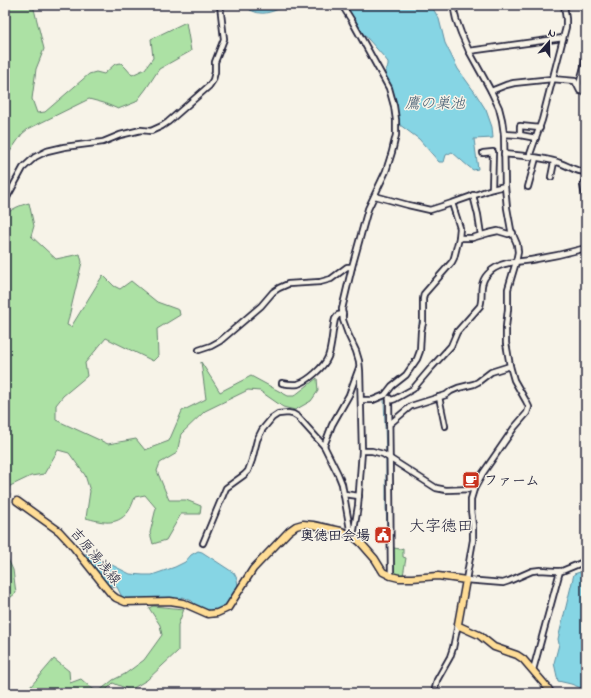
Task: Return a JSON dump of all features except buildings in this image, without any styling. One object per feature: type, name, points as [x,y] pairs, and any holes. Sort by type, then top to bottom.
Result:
[{"type":"main road","name":"吉原湯浅線","points":[[17,501],[59,531],[111,594],[125,602],[170,601],[183,603],[208,614],[217,613],[228,608],[253,569],[289,531],[296,526],[303,524],[341,531],[352,535],[375,559],[383,572],[391,576]]},
{"type":"main road","points":[[391,576],[399,578],[438,576],[466,580],[458,624],[459,626],[481,636],[494,647],[519,656],[533,670],[551,693]]},
{"type":"street","points":[[5,201],[23,168],[34,157],[46,151],[64,147],[104,142],[120,135],[141,130],[151,131],[168,122],[209,86],[213,80],[215,62],[224,39],[220,5]]},
{"type":"street","points":[[342,5],[389,88],[396,120],[396,135],[392,152],[386,171],[368,209],[342,309],[343,320],[356,351],[360,365],[362,451],[359,496],[352,535]]},
{"type":"street","points":[[453,5],[458,26],[469,51],[491,91],[502,120],[504,134],[507,208],[512,233],[517,244],[518,252],[508,289],[506,343],[514,380],[529,407],[528,411],[514,428],[483,473],[474,489],[470,510],[473,526],[472,548],[466,580],[502,583],[532,571],[560,571],[586,561]]},
{"type":"street","points":[[529,157],[540,128],[566,27],[564,5]]},
{"type":"street","points":[[469,51],[563,38]]},
{"type":"street","points":[[586,51],[580,86],[586,92]]},
{"type":"street","points":[[491,91],[506,84],[552,79],[575,81],[580,91],[586,92]]},
{"type":"street","points":[[520,135],[520,126],[540,128]]},
{"type":"street","points":[[504,134],[536,138]]},
{"type":"street","points":[[586,146],[586,154]]},
{"type":"street","points":[[483,153],[493,152],[492,189]]},
{"type":"street","points":[[504,154],[560,163],[581,172],[586,172]]},
{"type":"street","points":[[528,187],[536,158]]},
{"type":"street","points":[[551,177],[554,162]]},
{"type":"street","points":[[586,179],[583,185],[586,203]]},
{"type":"street","points":[[375,196],[429,209],[505,186]]},
{"type":"street","points":[[474,195],[481,234]]},
{"type":"street","points":[[391,576],[389,424],[387,397],[392,386],[406,375],[417,359],[420,351],[424,294],[452,262],[459,238],[460,228],[452,203]]},
{"type":"street","points":[[459,238],[469,238],[498,231],[508,234],[512,233]]},
{"type":"street","points":[[361,400],[373,400],[387,397],[392,400],[413,389],[451,346],[457,332],[480,306],[482,302],[482,282],[493,268],[503,264],[530,261],[586,248]]},
{"type":"street","points":[[199,350],[220,341],[261,306],[273,292],[279,288],[288,284],[320,282],[331,279],[347,267],[352,267]]},
{"type":"street","points":[[282,383],[290,385],[299,383],[310,377],[323,365],[329,354],[335,319],[338,315],[342,314]]},
{"type":"street","points":[[324,446],[332,426],[349,394],[360,365]]},
{"type":"street","points":[[389,424],[409,408],[446,395],[458,388],[476,383],[490,372],[510,366]]},
{"type":"street","points":[[439,397],[445,426]]},
{"type":"street","points":[[203,543],[226,488],[248,471],[259,435],[272,418],[282,413],[292,414],[298,417],[324,446],[342,484],[352,535]]},
{"type":"street","points":[[362,451],[383,454],[436,488],[446,490],[474,489]]},
{"type":"street","points":[[344,494],[359,496]]},
{"type":"street","points":[[533,670],[560,571]]},
{"type":"street","points":[[434,693],[437,680],[454,648],[458,624]]},
{"type":"green space","points":[[8,5],[33,5],[44,49],[36,69],[32,99],[37,113],[45,112],[89,74],[96,72],[104,74],[115,64],[121,63],[132,75],[145,69],[153,58],[151,39],[186,22],[191,51],[159,69],[136,102],[118,109],[89,99],[28,129],[22,134],[5,159],[5,20],[10,14]]},
{"type":"green space","points":[[29,203],[34,226],[31,236],[56,259],[80,254],[82,262],[67,325],[71,327],[103,275],[114,286],[120,289],[131,281],[157,302],[179,310],[180,315],[157,329],[158,356],[153,361],[106,338],[85,363],[87,376],[63,396],[56,405],[56,420],[108,444],[136,439],[145,450],[169,441],[182,411],[206,399],[201,362],[220,392],[251,376],[288,396],[294,396],[317,378],[318,391],[311,401],[295,410],[283,407],[260,391],[248,390],[205,411],[181,434],[177,453],[160,463],[157,471],[169,500],[186,500],[201,506],[200,514],[181,514],[166,540],[153,544],[150,533],[156,508],[145,495],[135,497],[128,512],[123,517],[113,522],[103,522],[86,518],[90,491],[85,475],[69,453],[58,450],[44,474],[31,476],[10,486],[5,505],[5,216],[13,209]]},
{"type":"green space","points":[[5,546],[7,557],[13,570],[16,593],[5,602]]},
{"type":"green space","points":[[394,548],[403,548],[403,557],[406,558],[403,576],[392,573],[391,555]]},
{"type":"green space","points":[[153,606],[184,609],[178,625],[178,651],[147,680],[130,690],[113,683],[103,693],[25,693],[54,659],[69,671],[70,683],[81,679],[98,692],[113,680],[125,674],[144,660],[162,635],[160,625],[149,608]]},
{"type":"water","points":[[248,5],[284,5],[276,10],[258,13],[250,10]]},
{"type":"water","name":"鷹の巣池","points":[[346,5],[431,5],[439,19],[445,43],[458,69],[486,110],[492,127],[493,138],[474,139],[478,169],[473,170],[452,152],[446,155],[444,162],[439,162],[419,139],[400,125],[394,99],[384,74],[388,66],[388,62],[361,31]]},
{"type":"water","points":[[198,551],[202,552],[234,573],[237,579],[238,586],[227,607],[211,613],[196,606],[192,601],[183,597],[177,599],[123,599],[117,587],[107,585],[83,554],[94,556],[130,574],[152,575],[185,562],[191,555]]},
{"type":"water","points":[[586,570],[586,690],[558,681],[554,663],[559,644],[558,639],[574,574]]},
{"type":"waterway","points":[[449,206],[458,232]]},
{"type":"waterway","points":[[424,291],[450,260],[455,245]]},
{"type":"waterway","points":[[420,326],[421,307]]},
{"type":"waterway","points":[[419,360],[422,353],[423,332]]},
{"type":"waterway","points":[[401,382],[407,377]]},
{"type":"waterway","points":[[386,453],[384,399],[399,383]]},
{"type":"waterway","points":[[386,458],[387,525]]},
{"type":"tunnel","points":[[5,494],[17,501]]},
{"type":"place","name":"ファーム","points":[[471,480]]},
{"type":"place","name":"奥徳田会場","points":[[383,535]]},
{"type":"district","name":"大字徳田","points":[[441,525]]}]
